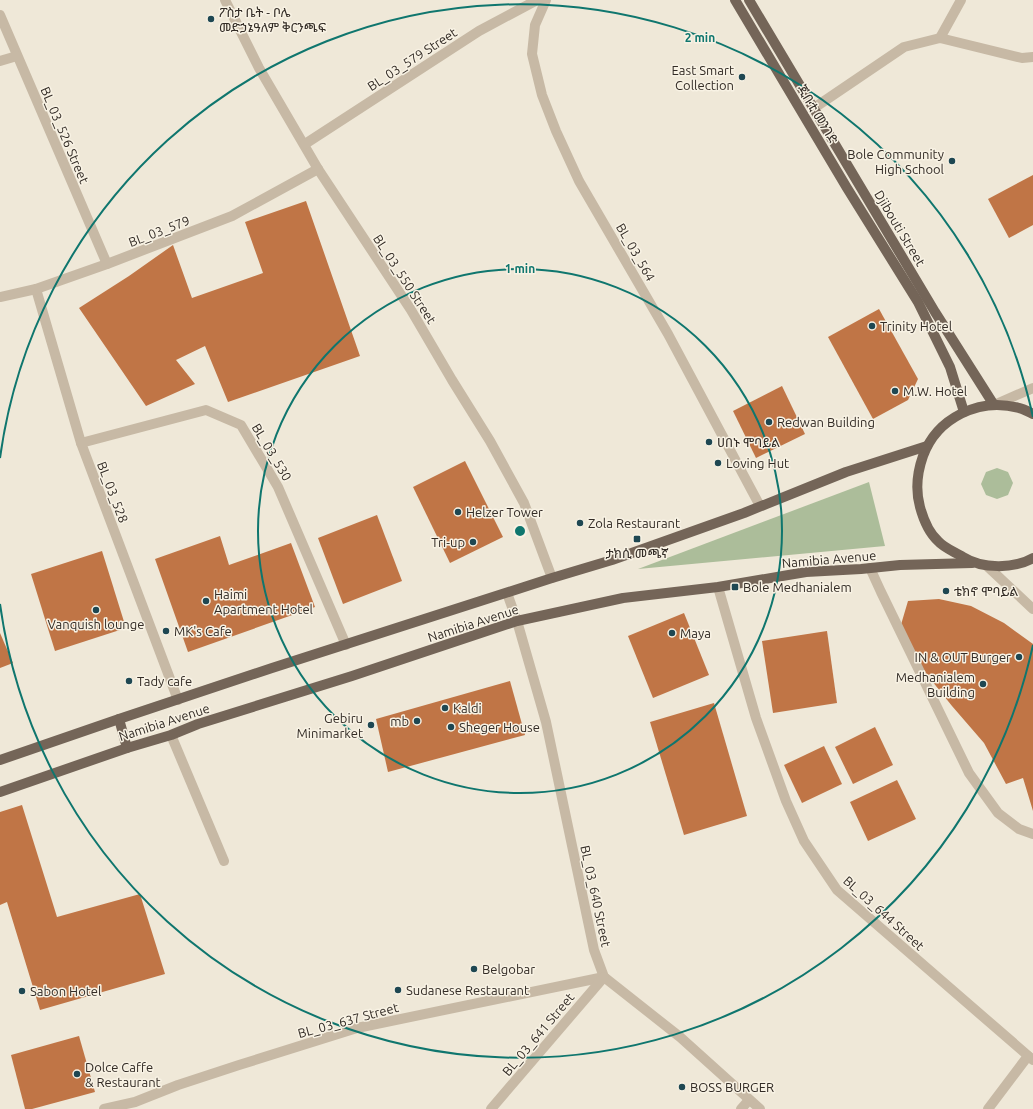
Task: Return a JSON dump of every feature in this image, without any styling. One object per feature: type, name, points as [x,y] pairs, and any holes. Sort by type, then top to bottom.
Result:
[{"type":"main road","name":"ጂቡቲ መንገድ","points":[[735,0],[847,188],[918,302],[950,367],[964,412]]},
{"type":"main road","name":"Djibouti Street","points":[[749,0],[935,312],[994,405]]},
{"type":"main road","points":[[1033,414],[1020,408],[994,405],[980,407],[964,412],[951,420],[937,431],[927,446],[918,470],[917,495],[923,520],[938,541],[972,563],[987,566],[1009,566],[1033,558]]},
{"type":"main road","name":"Namibia Avenue","points":[[0,760],[272,668],[346,646],[552,578],[620,558],[744,513],[846,472],[927,446]]},
{"type":"main road","name":"Namibia Avenue","points":[[0,792],[127,748],[171,735],[198,724],[360,673],[517,621],[623,598],[718,587],[806,572],[900,565],[972,563]]},
{"type":"main road","points":[[119,719],[127,748]]},
{"type":"street","name":"BL_03_550 Street","points":[[225,0],[259,68],[305,144],[318,169],[411,310],[490,441],[524,503],[552,578]]},
{"type":"street","name":"BL_03_579 Street","points":[[305,144],[479,31],[537,0]]},
{"type":"street","name":"BL_03_564","points":[[546,0],[535,25],[532,54],[542,95],[556,131],[579,181],[668,334],[760,506]]},
{"type":"street","points":[[940,38],[961,0]]},
{"type":"street","name":"BL_03_526 Street","points":[[0,15],[107,264]]},
{"type":"street","points":[[814,108],[904,47],[940,38],[1022,58],[1033,57]]},
{"type":"street","points":[[0,61],[17,56]]},
{"type":"street","name":"BL_03_579","points":[[0,297],[36,289],[107,264],[232,216],[318,169]]},
{"type":"street","name":"BL_03_528","points":[[36,289],[81,443],[178,700]]},
{"type":"street","points":[[994,405],[1033,388]]},
{"type":"street","name":"BL_03_530","points":[[81,443],[206,410],[241,425],[278,487],[346,646]]},
{"type":"street","points":[[987,566],[1033,609]]},
{"type":"street","points":[[870,568],[969,773],[998,813],[1019,829],[1033,834]]},
{"type":"street","name":"BL_03_644 Street","points":[[718,587],[756,718],[786,801],[804,841],[837,890],[1031,1058]]},
{"type":"street","name":"BL_03_640 Street","points":[[507,593],[517,621],[546,722],[594,950],[604,977]]},
{"type":"street","points":[[171,735],[224,861]]},
{"type":"street","points":[[604,977],[680,1037],[760,1109]]},
{"type":"street","name":"BL_03_637 Street","points":[[104,1109],[138,1105],[178,1085],[357,1028],[604,977]]},
{"type":"street","name":"BL_03_641 Street","points":[[491,1109],[604,977]]},
{"type":"street","points":[[988,1109],[1031,1058]]},
{"type":"street","points":[[741,1109],[749,1100]]},
{"type":"green space","points":[[997,468],[1008,472],[1013,483],[1008,495],[997,499],[986,495],[981,484],[986,472]]},
{"type":"green space","points":[[869,482],[885,546],[638,569]]},
{"type":"building","points":[[1033,175],[1033,225],[1009,238],[988,199]]},
{"type":"building","points":[[306,201],[360,356],[228,402],[205,346],[176,360],[195,384],[146,406],[79,308],[129,276],[173,245],[192,298],[263,273],[245,222]]},
{"type":"building","points":[[879,309],[918,379],[908,400],[873,419],[828,337]]},
{"type":"building","name":"Redwan Building","points":[[782,386],[805,434],[756,458],[733,411]]},
{"type":"building","name":"Helzer Tower","points":[[465,461],[503,537],[450,563],[413,487]]},
{"type":"building","points":[[377,515],[402,581],[343,604],[318,538]]},
{"type":"building","points":[[220,536],[229,565],[291,543],[315,607],[188,652],[155,559]]},
{"type":"building","points":[[102,551],[126,628],[55,651],[31,574]]},
{"type":"building","name":"Medhanialem Building","points":[[939,599],[971,606],[1004,623],[1033,644],[1033,811],[1023,778],[1006,784],[984,743],[916,661],[900,628],[908,601]]},
{"type":"building","points":[[684,613],[709,675],[653,698],[628,636]]},
{"type":"building","points":[[827,631],[837,703],[773,713],[762,641]]},
{"type":"building","points":[[0,633],[13,663],[0,668]]},
{"type":"building","name":"Sheger House","points":[[510,681],[525,735],[388,772],[376,719]]},
{"type":"building","points":[[714,703],[747,816],[684,835],[650,722]]},
{"type":"building","points":[[875,727],[893,765],[853,784],[835,747]]},
{"type":"building","points":[[824,746],[842,784],[802,803],[784,765]]},
{"type":"building","points":[[897,780],[916,819],[868,841],[850,802]]},
{"type":"building","points":[[22,805],[57,917],[140,894],[165,974],[40,1010],[7,902],[0,905],[0,812]]},
{"type":"building","points":[[79,1036],[95,1092],[32,1109],[25,1109],[11,1055]]},
{"type":"place","name":"ፖስታ ቤት - ቦሌ መድኃኔዓለም ቅርንጫፍ","points":[[211,19]]},
{"type":"place","name":"East Smart Collection","points":[[742,77]]},
{"type":"place","name":"Bole Community High School","points":[[952,161]]},
{"type":"place","name":"Trinity Hotel","points":[[872,326]]},
{"type":"place","name":"M.W. Hotel","points":[[895,391]]},
{"type":"place","name":"Redwan Building","points":[[769,422]]},
{"type":"place","name":"ሀበኑ ሞባይል","points":[[709,442]]},
{"type":"place","name":"Loving Hut","points":[[718,463]]},
{"type":"place","name":"Helzer Tower","points":[[458,512]]},
{"type":"place","name":"Zola Restaurant","points":[[580,523]]},
{"type":"place","name":"ታክሲ መጫኛ","points":[[637,539]]},
{"type":"place","name":"Tri-up","points":[[473,542]]},
{"type":"place","name":"Bole Medhanialem","points":[[735,587]]},
{"type":"place","name":"ቴክኖ ሞባይል","points":[[946,591]]},
{"type":"place","name":"Haimi Apartment Hotel","points":[[206,601]]},
{"type":"place","name":"Vanquish lounge","points":[[96,610]]},
{"type":"place","name":"MK's Cafe","points":[[166,631]]},
{"type":"place","name":"Maya","points":[[672,633]]},
{"type":"place","name":"IN & OUT Burger","points":[[1019,657]]},
{"type":"place","name":"Tady cafe","points":[[129,681]]},
{"type":"place","name":"Medhanialem Building","points":[[983,684]]},
{"type":"place","name":"Kaldi","points":[[445,708]]},
{"type":"place","name":"mb","points":[[417,721]]},
{"type":"place","name":"Gebiru Minimarket","points":[[371,725]]},
{"type":"place","name":"Sheger House","points":[[451,727]]},
{"type":"place","name":"Belgobar","points":[[474,969]]},
{"type":"place","name":"Sudanese Restaurant","points":[[398,990]]},
{"type":"place","name":"Sabon Hotel","points":[[22,991]]},
{"type":"place","name":"Dolce Caffe & Restaurant","points":[[77,1074]]},
{"type":"place","name":"BOSS BURGER","points":[[682,1087]]}]
